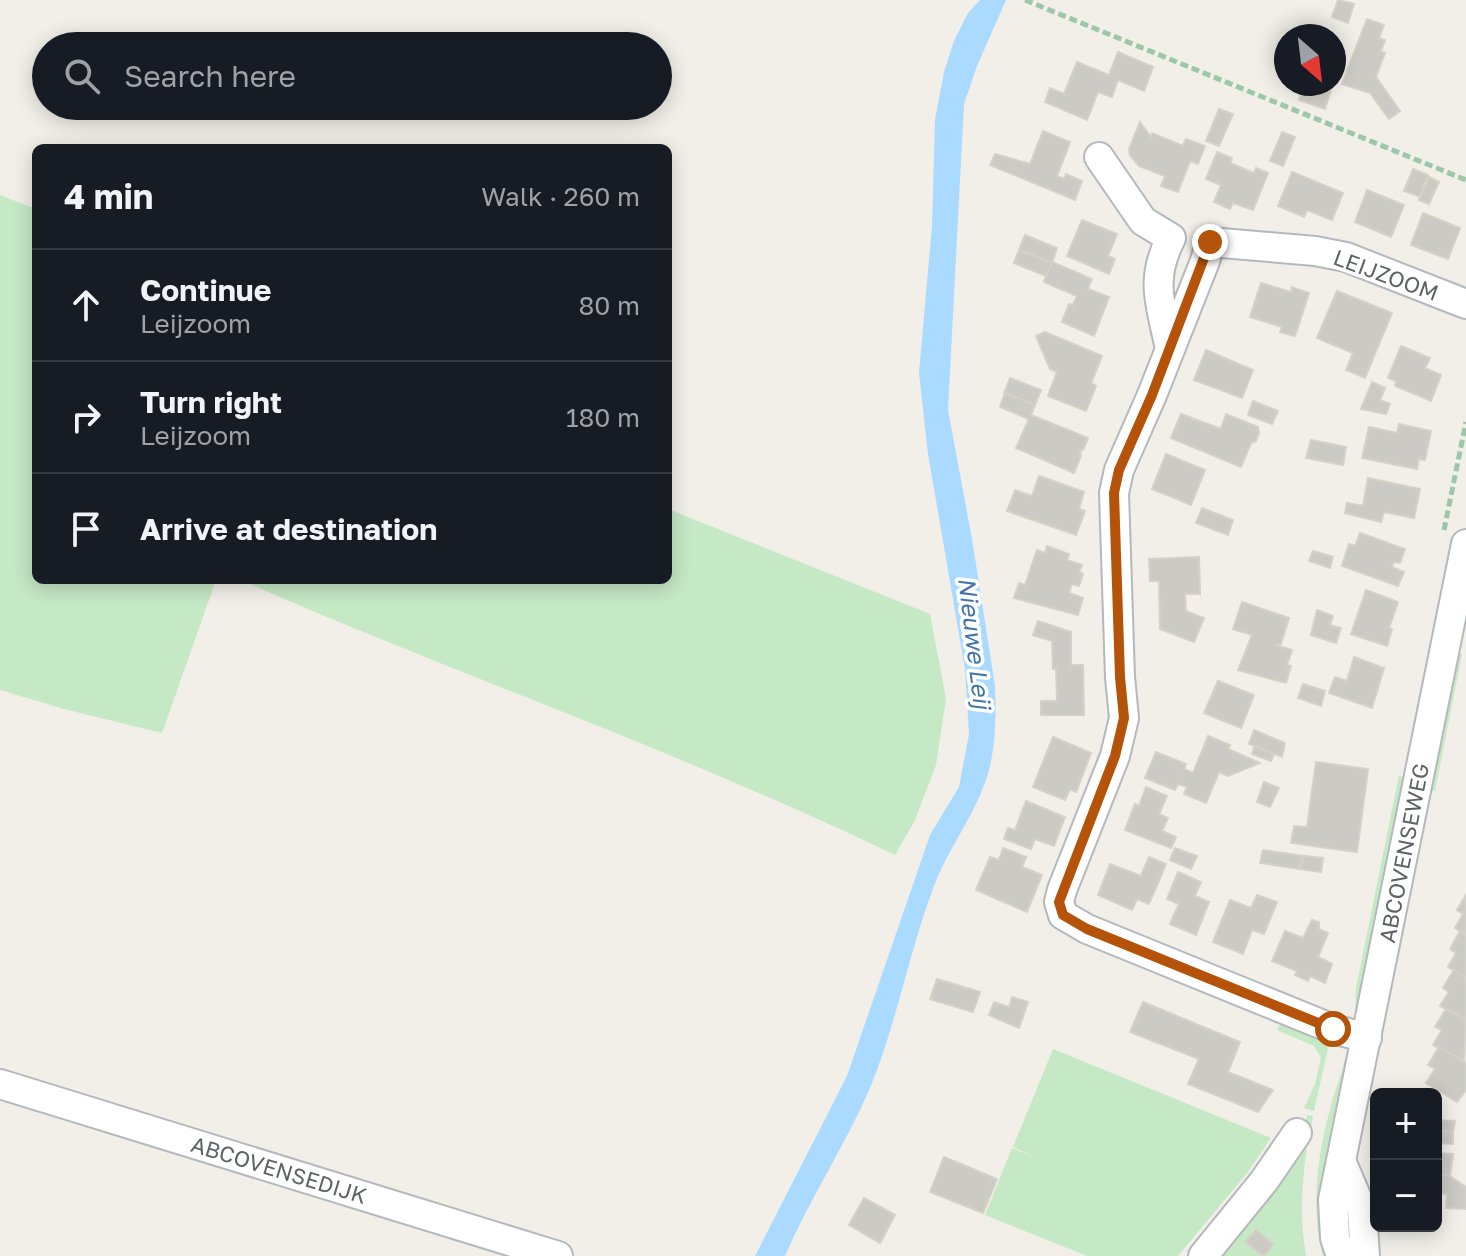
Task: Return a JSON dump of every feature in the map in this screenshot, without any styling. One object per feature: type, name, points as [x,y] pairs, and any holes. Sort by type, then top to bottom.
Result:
[{"type":"street","name":"LEIJZOOM","points":[[1099,157],[1143,221],[1171,238],[1315,251],[1346,257],[1466,304]]},
{"type":"street","points":[[1170,349],[1156,284],[1171,238]]},
{"type":"street","points":[[1210,242],[1170,349],[1119,470],[1114,493],[1124,718],[1115,756],[1059,902],[1063,915],[1087,929],[1333,1029],[1367,1038]]},
{"type":"street","name":"ABCOVENSEWEG","points":[[1341,1256],[1335,1238],[1333,1200],[1466,544]]},
{"type":"street","name":"ABCOVENSEDIJK","points":[[0,1084],[558,1256]]},
{"type":"street","points":[[1203,1256],[1264,1181],[1297,1133]]},
{"type":"street","points":[[1342,1163],[1362,1210],[1365,1256]]},
{"type":"path","points":[[1025,0],[1466,180]]},
{"type":"green space","points":[[0,195],[32,207],[32,584],[215,584],[162,733],[0,690]]},
{"type":"green space","points":[[672,511],[930,614],[946,699],[936,765],[915,820],[895,855],[733,782],[250,584],[672,584]]},
{"type":"green space","points":[[1457,654],[1462,654],[1435,791],[1429,790]]},
{"type":"green space","points":[[1399,775],[1407,781],[1359,1014],[1355,1014],[1356,988]]},
{"type":"green space","points":[[1283,1020],[1330,1039],[1314,1111],[1304,1108],[1315,1084],[1321,1058],[1314,1046],[1277,1030]]},
{"type":"green space","points":[[1053,1049],[1271,1138],[1248,1172],[1178,1256],[1087,1256],[985,1215],[1012,1148],[1039,1159],[1013,1147]]},
{"type":"green space","points":[[1345,1058],[1350,1059],[1333,1256],[1323,1256],[1317,1216],[1318,1175],[1324,1134]]},
{"type":"green space","points":[[1307,1115],[1313,1116],[1303,1186],[1302,1220],[1306,1256],[1213,1256],[1304,1136]]},
{"type":"water","name":"Nieuwe Leij","points":[[980,0],[1006,0],[964,104],[948,410],[995,686],[991,760],[978,800],[934,886],[870,1088],[785,1256],[755,1256],[847,1076],[930,835],[959,787],[969,734],[965,669],[928,454],[919,373],[932,226],[935,120],[944,72],[954,41],[968,13]]},
{"type":"building","points":[[1338,0],[1354,4],[1348,23],[1332,17]]},
{"type":"building","points":[[1367,19],[1384,25],[1379,38],[1385,40],[1381,51],[1385,53],[1376,77],[1400,111],[1389,119],[1370,93],[1346,85],[1346,74]]},
{"type":"building","points":[[1118,52],[1153,67],[1144,91],[1118,80],[1112,97],[1098,92],[1087,120],[1045,102],[1050,88],[1064,94],[1077,62],[1109,75]]},
{"type":"building","points":[[1300,96],[1329,96],[1325,109],[1299,100]]},
{"type":"building","points":[[1219,109],[1233,114],[1219,146],[1206,141]]},
{"type":"building","points":[[1140,122],[1151,137],[1152,133],[1183,146],[1186,139],[1205,146],[1198,164],[1190,161],[1178,192],[1161,186],[1165,176],[1139,166],[1130,155],[1129,149]]},
{"type":"building","points":[[1043,131],[1070,142],[1057,176],[1064,179],[1066,174],[1082,181],[1075,200],[990,165],[995,154],[1030,164]]},
{"type":"building","points":[[1282,132],[1295,137],[1283,166],[1270,161]]},
{"type":"building","points":[[1217,152],[1232,158],[1230,163],[1254,173],[1256,168],[1268,173],[1253,210],[1233,203],[1230,209],[1214,202],[1221,185],[1206,179]]},
{"type":"building","points":[[1413,169],[1428,175],[1420,197],[1404,191]]},
{"type":"building","points":[[1292,172],[1343,193],[1332,220],[1307,210],[1304,217],[1278,206]]},
{"type":"building","points":[[1429,177],[1439,182],[1429,204],[1419,200]]},
{"type":"building","points":[[1367,190],[1404,205],[1391,237],[1355,222]]},
{"type":"building","points":[[1423,213],[1460,228],[1448,259],[1411,245]]},
{"type":"building","points":[[1082,220],[1117,234],[1108,256],[1115,259],[1109,274],[1067,256]]},
{"type":"building","points":[[1025,235],[1057,248],[1052,263],[1019,250]]},
{"type":"building","points":[[1019,250],[1052,263],[1046,276],[1014,263]]},
{"type":"building","points":[[1052,262],[1092,279],[1088,289],[1109,297],[1094,336],[1062,322],[1069,304],[1073,305],[1077,296],[1044,282]]},
{"type":"building","points":[[1261,283],[1291,292],[1292,287],[1309,293],[1295,336],[1280,332],[1282,327],[1250,317]]},
{"type":"building","points":[[1337,291],[1392,313],[1365,378],[1346,370],[1353,353],[1317,338]]},
{"type":"building","points":[[1045,332],[1102,356],[1091,383],[1096,386],[1086,411],[1048,396],[1057,372],[1050,369],[1036,336]]},
{"type":"building","points":[[1401,346],[1430,358],[1425,368],[1441,375],[1431,401],[1395,386],[1396,381],[1388,378]]},
{"type":"building","points":[[1206,350],[1253,370],[1242,398],[1194,380]]},
{"type":"building","points":[[1010,378],[1041,390],[1035,405],[1004,393]]},
{"type":"building","points":[[1372,382],[1385,388],[1380,400],[1390,404],[1386,414],[1361,409]]},
{"type":"building","points":[[1005,393],[1035,405],[1031,415],[1088,438],[1083,450],[1080,450],[1081,456],[1074,473],[1016,448],[1029,419],[1000,407]]},
{"type":"building","points":[[1253,401],[1278,411],[1272,424],[1248,415]]},
{"type":"building","points":[[1181,414],[1221,429],[1226,414],[1258,427],[1259,433],[1241,467],[1171,438]]},
{"type":"building","points":[[1399,424],[1431,431],[1425,460],[1419,459],[1417,469],[1362,458],[1369,427],[1397,433]]},
{"type":"building","points":[[1311,440],[1346,447],[1343,465],[1306,458]]},
{"type":"building","points":[[1166,454],[1205,470],[1191,505],[1152,489]]},
{"type":"building","points":[[1039,476],[1084,492],[1079,509],[1085,511],[1076,535],[1007,511],[1015,490],[1032,496]]},
{"type":"building","points":[[1368,478],[1420,489],[1414,518],[1384,512],[1381,522],[1345,513],[1347,503],[1363,506]]},
{"type":"building","points":[[1202,508],[1233,520],[1228,535],[1196,523]]},
{"type":"building","points":[[1360,533],[1405,549],[1400,563],[1394,562],[1392,567],[1404,572],[1398,586],[1342,566],[1349,544],[1355,546]]},
{"type":"building","points":[[1047,546],[1069,554],[1067,560],[1082,565],[1079,586],[1072,584],[1069,593],[1083,598],[1078,615],[1014,598],[1019,583],[1025,585],[1037,550],[1045,553]]},
{"type":"building","points":[[1313,551],[1333,557],[1330,568],[1309,561]]},
{"type":"building","points":[[1199,557],[1200,594],[1185,594],[1186,611],[1204,618],[1194,642],[1160,629],[1159,581],[1150,581],[1149,559]]},
{"type":"building","points":[[1366,590],[1398,602],[1389,628],[1392,629],[1387,646],[1351,634]]},
{"type":"building","points":[[1242,602],[1289,618],[1281,644],[1276,645],[1292,650],[1286,683],[1238,670],[1252,635],[1233,629]]},
{"type":"building","points":[[1317,610],[1333,616],[1330,625],[1341,628],[1336,643],[1311,635]]},
{"type":"building","points":[[1038,621],[1071,632],[1071,665],[1083,665],[1084,715],[1041,715],[1041,701],[1057,701],[1056,669],[1053,669],[1052,641],[1033,635]]},
{"type":"building","points":[[1354,657],[1384,668],[1372,708],[1329,693],[1335,677],[1347,681]]},
{"type":"building","points":[[1218,681],[1254,695],[1241,728],[1204,713]]},
{"type":"building","points":[[1303,684],[1325,691],[1321,706],[1298,698]]},
{"type":"building","points":[[1254,730],[1285,743],[1282,757],[1249,744]]},
{"type":"building","points":[[1208,736],[1260,763],[1228,776],[1219,772],[1206,803],[1184,794],[1187,787],[1178,784],[1175,790],[1145,778],[1156,752],[1186,764],[1184,769],[1193,773]]},
{"type":"building","points":[[1053,737],[1091,753],[1076,792],[1070,789],[1065,800],[1033,787]]},
{"type":"building","points":[[1255,746],[1274,754],[1271,761],[1252,754]]},
{"type":"building","points":[[1316,762],[1368,769],[1357,852],[1291,843],[1294,826],[1307,827]]},
{"type":"building","points":[[1264,782],[1279,788],[1270,807],[1257,802]]},
{"type":"building","points":[[1146,787],[1167,796],[1159,814],[1168,818],[1162,831],[1176,837],[1171,848],[1125,830],[1135,804],[1139,806]]},
{"type":"building","points":[[1026,801],[1065,817],[1054,846],[1035,839],[1031,849],[1004,839],[1008,828],[1015,830]]},
{"type":"building","points":[[1003,848],[1026,857],[1022,867],[1042,875],[1027,912],[976,890],[990,857],[999,860]]},
{"type":"building","points":[[1175,848],[1197,856],[1191,869],[1170,860]]},
{"type":"building","points":[[1263,850],[1304,856],[1299,869],[1260,863]]},
{"type":"building","points":[[1304,856],[1323,858],[1321,872],[1300,869]]},
{"type":"building","points":[[1149,857],[1166,864],[1149,904],[1137,899],[1132,910],[1098,895],[1110,864],[1141,876]]},
{"type":"building","points":[[1178,872],[1201,882],[1195,896],[1209,902],[1196,935],[1170,924],[1179,904],[1167,899]]},
{"type":"building","points":[[1257,895],[1277,902],[1264,934],[1252,930],[1243,954],[1213,942],[1230,900],[1251,908]]},
{"type":"building","points":[[1466,895],[1466,935],[1455,928],[1463,914],[1457,910]]},
{"type":"building","points":[[1312,920],[1319,922],[1319,929],[1328,933],[1318,957],[1332,964],[1325,983],[1310,976],[1308,981],[1295,975],[1297,971],[1272,961],[1285,931],[1303,938]]},
{"type":"building","points":[[1460,931],[1466,935],[1466,978],[1448,967],[1456,953],[1450,949]]},
{"type":"building","points":[[1454,970],[1466,978],[1466,1020],[1440,1006],[1449,992],[1443,988]]},
{"type":"building","points":[[937,979],[980,992],[973,1012],[930,999]]},
{"type":"building","points":[[1012,997],[1028,1002],[1019,1028],[989,1015],[994,1002],[1009,1007]]},
{"type":"building","points":[[1143,1002],[1240,1042],[1228,1072],[1273,1090],[1258,1112],[1188,1084],[1199,1059],[1130,1032]]},
{"type":"building","points":[[1446,1009],[1466,1020],[1464,1063],[1433,1045],[1442,1030],[1435,1027]]},
{"type":"building","points":[[1439,1047],[1466,1063],[1466,1090],[1457,1102],[1442,1093],[1442,1088],[1426,1083],[1435,1069],[1428,1065]]},
{"type":"building","points":[[1442,1120],[1455,1121],[1453,1132],[1442,1131]]},
{"type":"building","points":[[1442,1131],[1453,1132],[1453,1144],[1442,1143]]},
{"type":"building","points":[[1442,1153],[1453,1154],[1450,1176],[1442,1175]]},
{"type":"building","points":[[944,1157],[997,1179],[983,1213],[930,1192]]},
{"type":"building","points":[[1442,1174],[1466,1187],[1466,1209],[1446,1208],[1447,1194],[1442,1194]]},
{"type":"building","points":[[864,1198],[895,1215],[880,1243],[849,1225]]},
{"type":"building","points":[[1256,1230],[1273,1244],[1264,1256],[1245,1242]]},
{"type":"route","points":[[1210,242],[1152,395],[1119,470],[1114,493],[1124,718],[1115,756],[1059,902],[1063,915],[1075,924],[1333,1029]]}]
